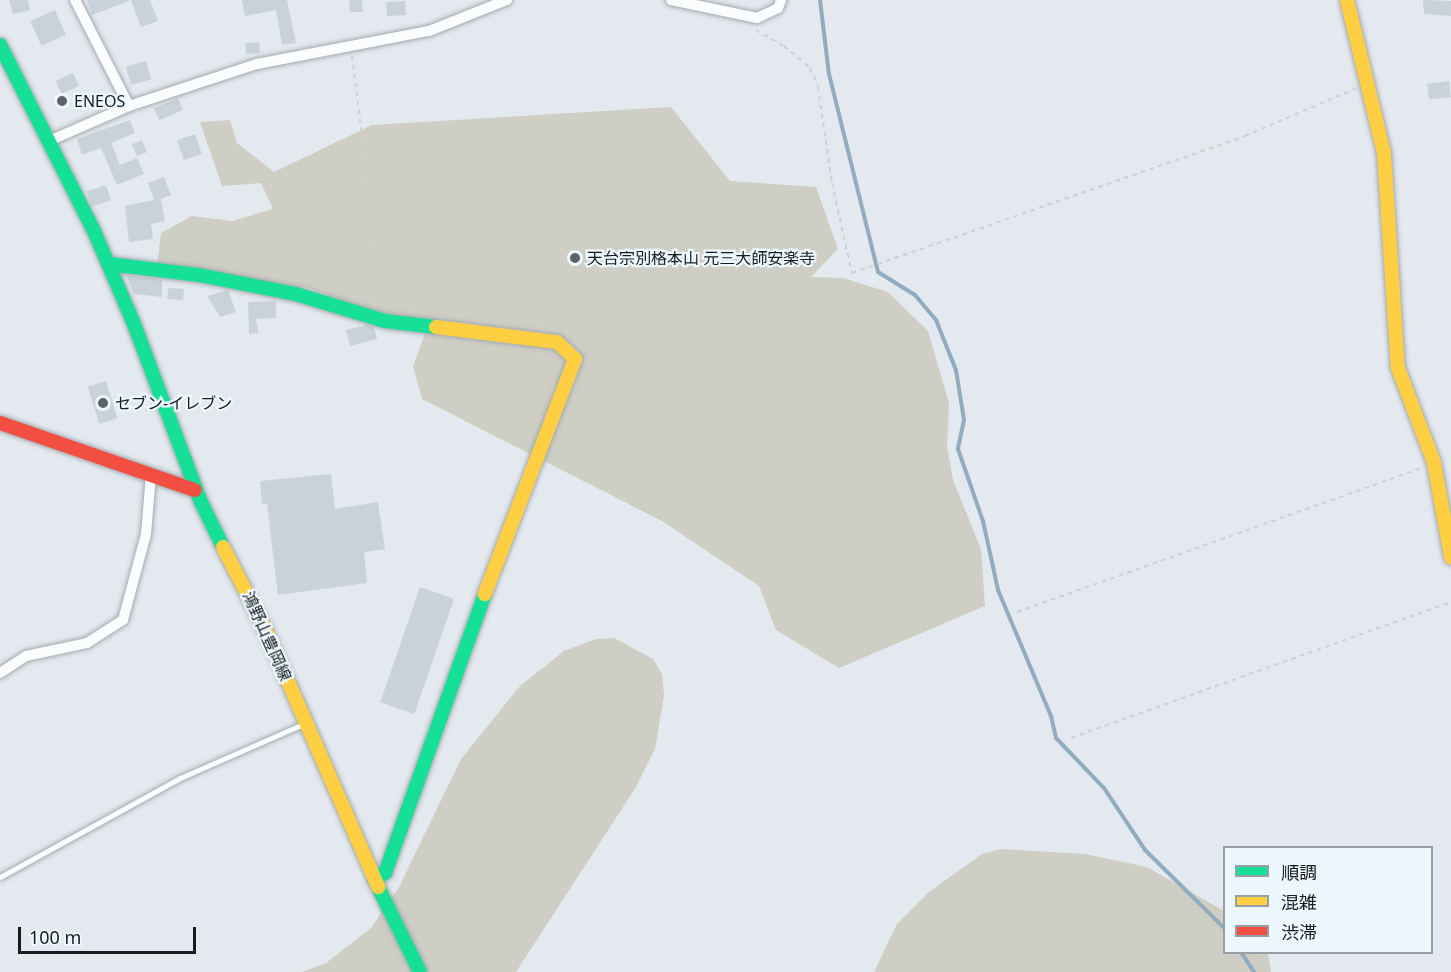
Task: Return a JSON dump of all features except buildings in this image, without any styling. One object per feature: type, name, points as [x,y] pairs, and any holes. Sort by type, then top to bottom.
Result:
[{"type":"street","points":[[75,0],[129,106]]},
{"type":"street","points":[[49,141],[129,106],[257,64],[351,44],[429,31],[507,0]]},
{"type":"street","points":[[671,0],[757,18],[778,8],[781,0]]},
{"type":"street","points":[[1347,0],[1384,153],[1398,368],[1434,464],[1448,527],[1451,557]]},
{"type":"street","name":"鴻野山豊岡線","points":[[0,45],[109,264],[195,490],[265,629],[374,879],[420,972]]},
{"type":"street","points":[[109,264],[199,275],[296,294],[385,321],[557,342],[575,359],[507,534],[385,873],[374,879]]},
{"type":"street","points":[[0,423],[195,490]]},
{"type":"street","points":[[0,673],[26,656],[87,643],[123,620],[146,534],[151,475]]},
{"type":"lane","points":[[0,877],[180,778],[305,723]]},
{"type":"path","points":[[754,29],[784,46],[810,68],[818,87],[832,183],[852,273],[1245,136],[1368,85]]},
{"type":"path","points":[[351,44],[385,321]]},
{"type":"path","points":[[1017,612],[1434,464]]},
{"type":"path","points":[[1071,738],[1451,602]]},
{"type":"shaded area","points":[[671,107],[730,181],[816,187],[838,249],[811,277],[843,278],[888,292],[928,331],[949,403],[947,447],[953,480],[981,549],[985,606],[839,668],[776,630],[759,586],[662,521],[422,399],[413,366],[429,323],[358,307],[309,288],[157,266],[161,233],[192,216],[232,221],[273,209],[261,183],[222,186],[200,122],[230,120],[237,143],[274,172],[372,125]]},
{"type":"shaded area","points":[[614,638],[653,659],[662,674],[664,695],[655,749],[636,787],[516,972],[302,972],[326,963],[371,928],[399,887],[461,759],[520,686],[564,651],[596,639]]},
{"type":"shaded area","points":[[1001,849],[1085,854],[1147,867],[1223,910],[1223,954],[1268,954],[1271,972],[874,972],[897,924],[929,892],[982,854]]},
{"type":"waterway","points":[[820,0],[829,74],[878,272],[915,295],[936,320],[956,370],[964,420],[958,449],[983,521],[998,590],[1051,716],[1056,738],[1104,788],[1145,850],[1223,927]]},
{"type":"waterway","points":[[1242,954],[1254,972]]},
{"type":"traffic: fast","points":[[0,45],[94,231],[134,324],[201,502],[223,547]]},
{"type":"traffic: fast","points":[[109,264],[199,275],[296,294],[385,321],[436,327]]},
{"type":"traffic: fast","points":[[374,879],[385,873],[485,594]]},
{"type":"traffic: fast","points":[[378,887],[420,972]]},
{"type":"traffic: slow","points":[[1347,0],[1384,153],[1398,368],[1434,463],[1451,557]]},
{"type":"traffic: slow","points":[[436,327],[557,342],[575,359],[485,594]]},
{"type":"traffic: slow","points":[[223,547],[265,629],[378,887]]},
{"type":"traffic: jam","points":[[0,423],[195,490]]},
{"type":"place","name":"ENEOS","points":[[62,101]]},
{"type":"place","name":"天台宗別格本山 元三大師安楽寺","points":[[575,258]]},
{"type":"place","name":"セブン-イレブン","points":[[103,403]]}]
